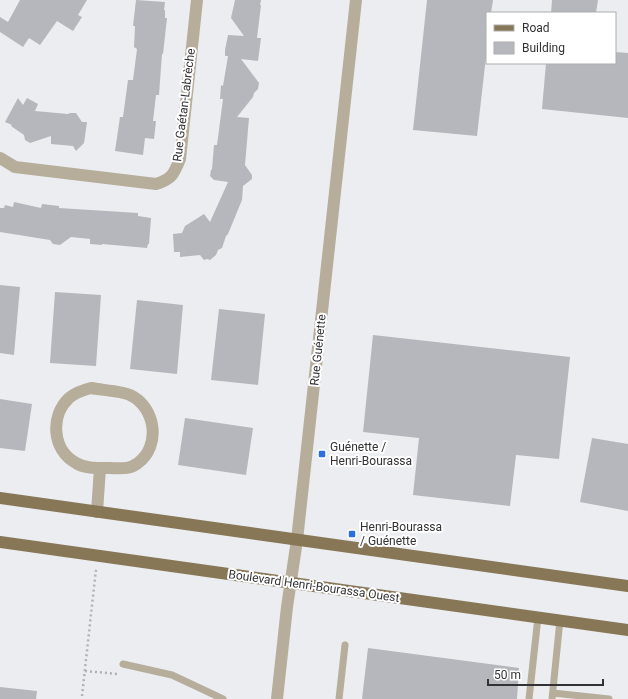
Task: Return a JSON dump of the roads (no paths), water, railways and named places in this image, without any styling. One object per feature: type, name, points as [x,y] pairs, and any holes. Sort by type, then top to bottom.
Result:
[{"type":"main road","points":[[0,498],[628,586]]},
{"type":"main road","name":"Boulevard Henri-Bourassa Ouest","points":[[0,542],[628,630]]},
{"type":"street","name":"Rue Gaétan-Labrèche","points":[[0,158],[15,167],[156,184],[168,180],[175,171],[180,159],[197,0]]},
{"type":"street","name":"Rue Guénette","points":[[277,699],[297,540],[356,0]]},
{"type":"street","points":[[91,388],[129,394],[139,400],[147,409],[152,420],[154,432],[152,443],[147,454],[139,462],[128,468],[100,468],[87,468],[76,463],[66,455],[59,444],[56,432],[57,419],[62,407],[70,398],[81,391],[91,388]]},
{"type":"street","points":[[97,512],[100,468]]},
{"type":"lane","points":[[529,699],[538,618]]},
{"type":"lane","points":[[560,620],[553,696],[609,699]]},
{"type":"lane","points":[[339,699],[344,645]]},
{"type":"lane","points":[[123,664],[172,675],[223,699]]},
{"type":"place","name":"Guénette / Henri-Bourassa","points":[[322,454]]},
{"type":"place","name":"Henri-Bourassa / Guénette","points":[[352,534]]}]
